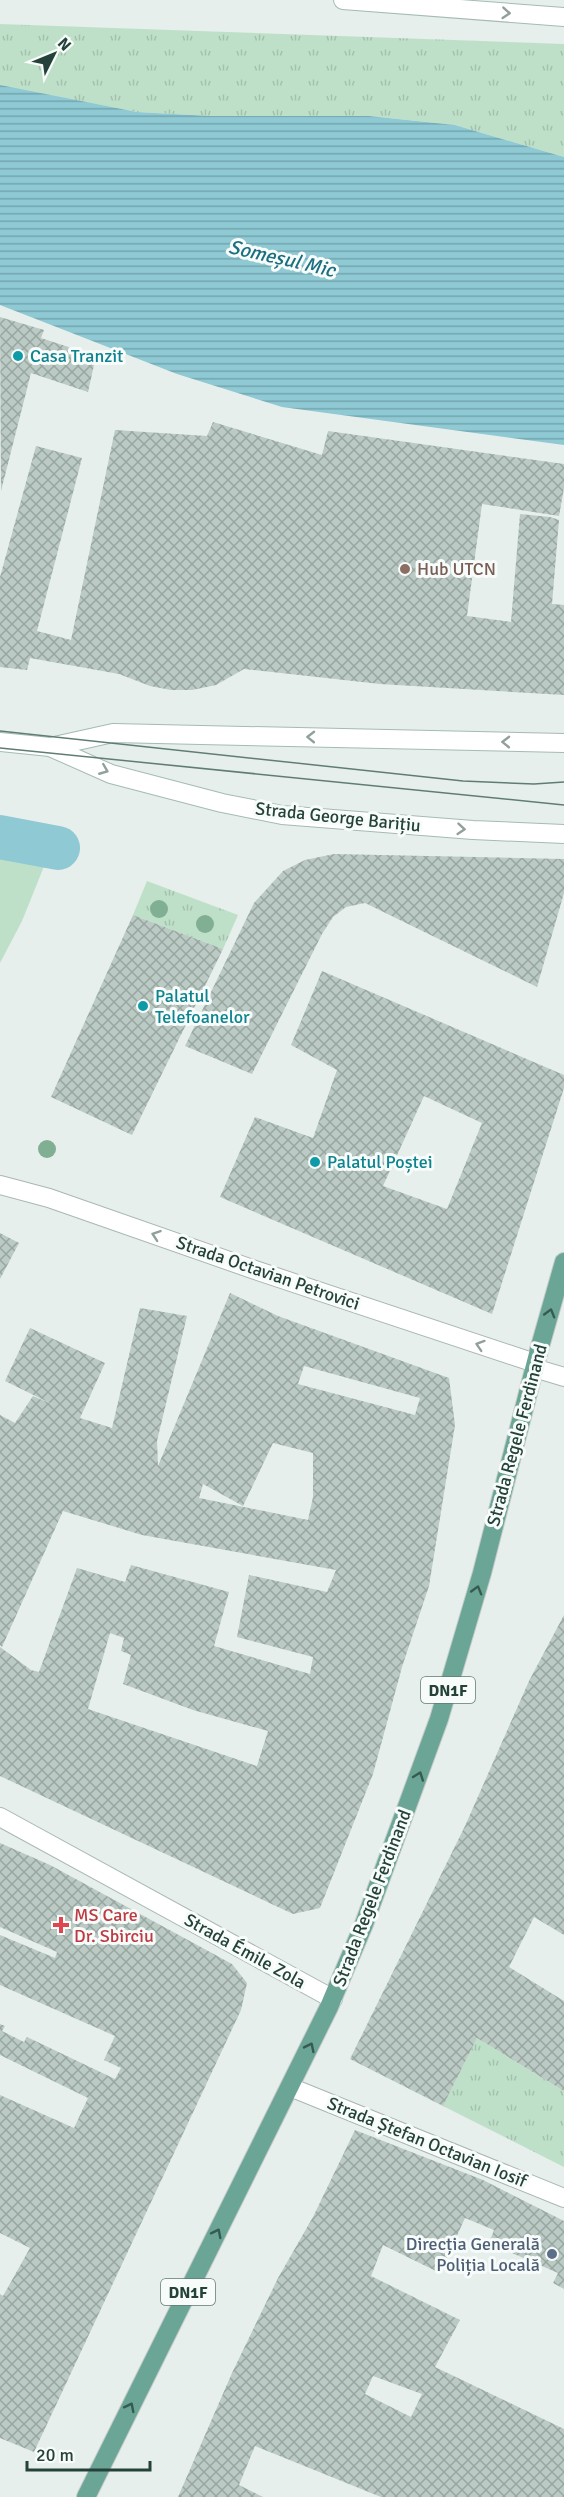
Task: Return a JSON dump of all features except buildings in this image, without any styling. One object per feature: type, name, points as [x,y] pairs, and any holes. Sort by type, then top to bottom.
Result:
[{"type":"main road","name":"Strada Regele Ferdinand","points":[[86,2497],[333,1999],[364,1924],[439,1719],[482,1573],[564,1262]]},
{"type":"street","points":[[343,0],[564,17]]},
{"type":"street","name":"Strada George Barițiu","points":[[50,747],[113,733],[564,743]]},
{"type":"street","name":"Strada George Barițiu","points":[[0,742],[50,747],[111,774],[222,803],[282,815],[473,830],[564,834]]},
{"type":"street","name":"Strada Octavian Petrovici","points":[[0,1185],[49,1198],[535,1365],[564,1377]]},
{"type":"street","name":"Strada Émile Zola","points":[[0,1817],[333,1999]]},
{"type":"street","name":"Strada Ștefan Octavian Iosif","points":[[290,2087],[564,2198]]},
{"type":"green space","points":[[0,24],[564,44],[564,157],[455,125],[369,116],[210,116],[137,112],[5,87],[0,85]]},
{"type":"green space","points":[[0,845],[49,854],[22,921],[0,963]]},
{"type":"green space","points":[[147,881],[238,915],[223,949],[133,915]]},
{"type":"green space","points":[[477,2038],[564,2091],[564,2167],[443,2106]]},
{"type":"water","name":"Someșul Mic","points":[[0,85],[137,112],[210,116],[369,116],[455,125],[564,157],[564,445],[282,407],[177,374],[0,305]]},
{"type":"waterway","points":[[0,837],[58,848]]},
{"type":"tram line","points":[[0,731],[463,781],[534,784],[564,782]]},
{"type":"tram line","points":[[0,748],[564,805]]},
{"type":"place","name":"Casa Tranzit","points":[[18,356]]},
{"type":"place","name":"Hub UTCN","points":[[405,569]]},
{"type":"place","name":"Palatul Telefoanelor","points":[[143,1006]]},
{"type":"place","name":"Palatul Poștei","points":[[315,1162]]},
{"type":"place","name":"MS Care Dr. Sbirciu","points":[[61,1925]]},
{"type":"place","name":"Direcția Generală Poliția Locală","points":[[552,2254]]}]
